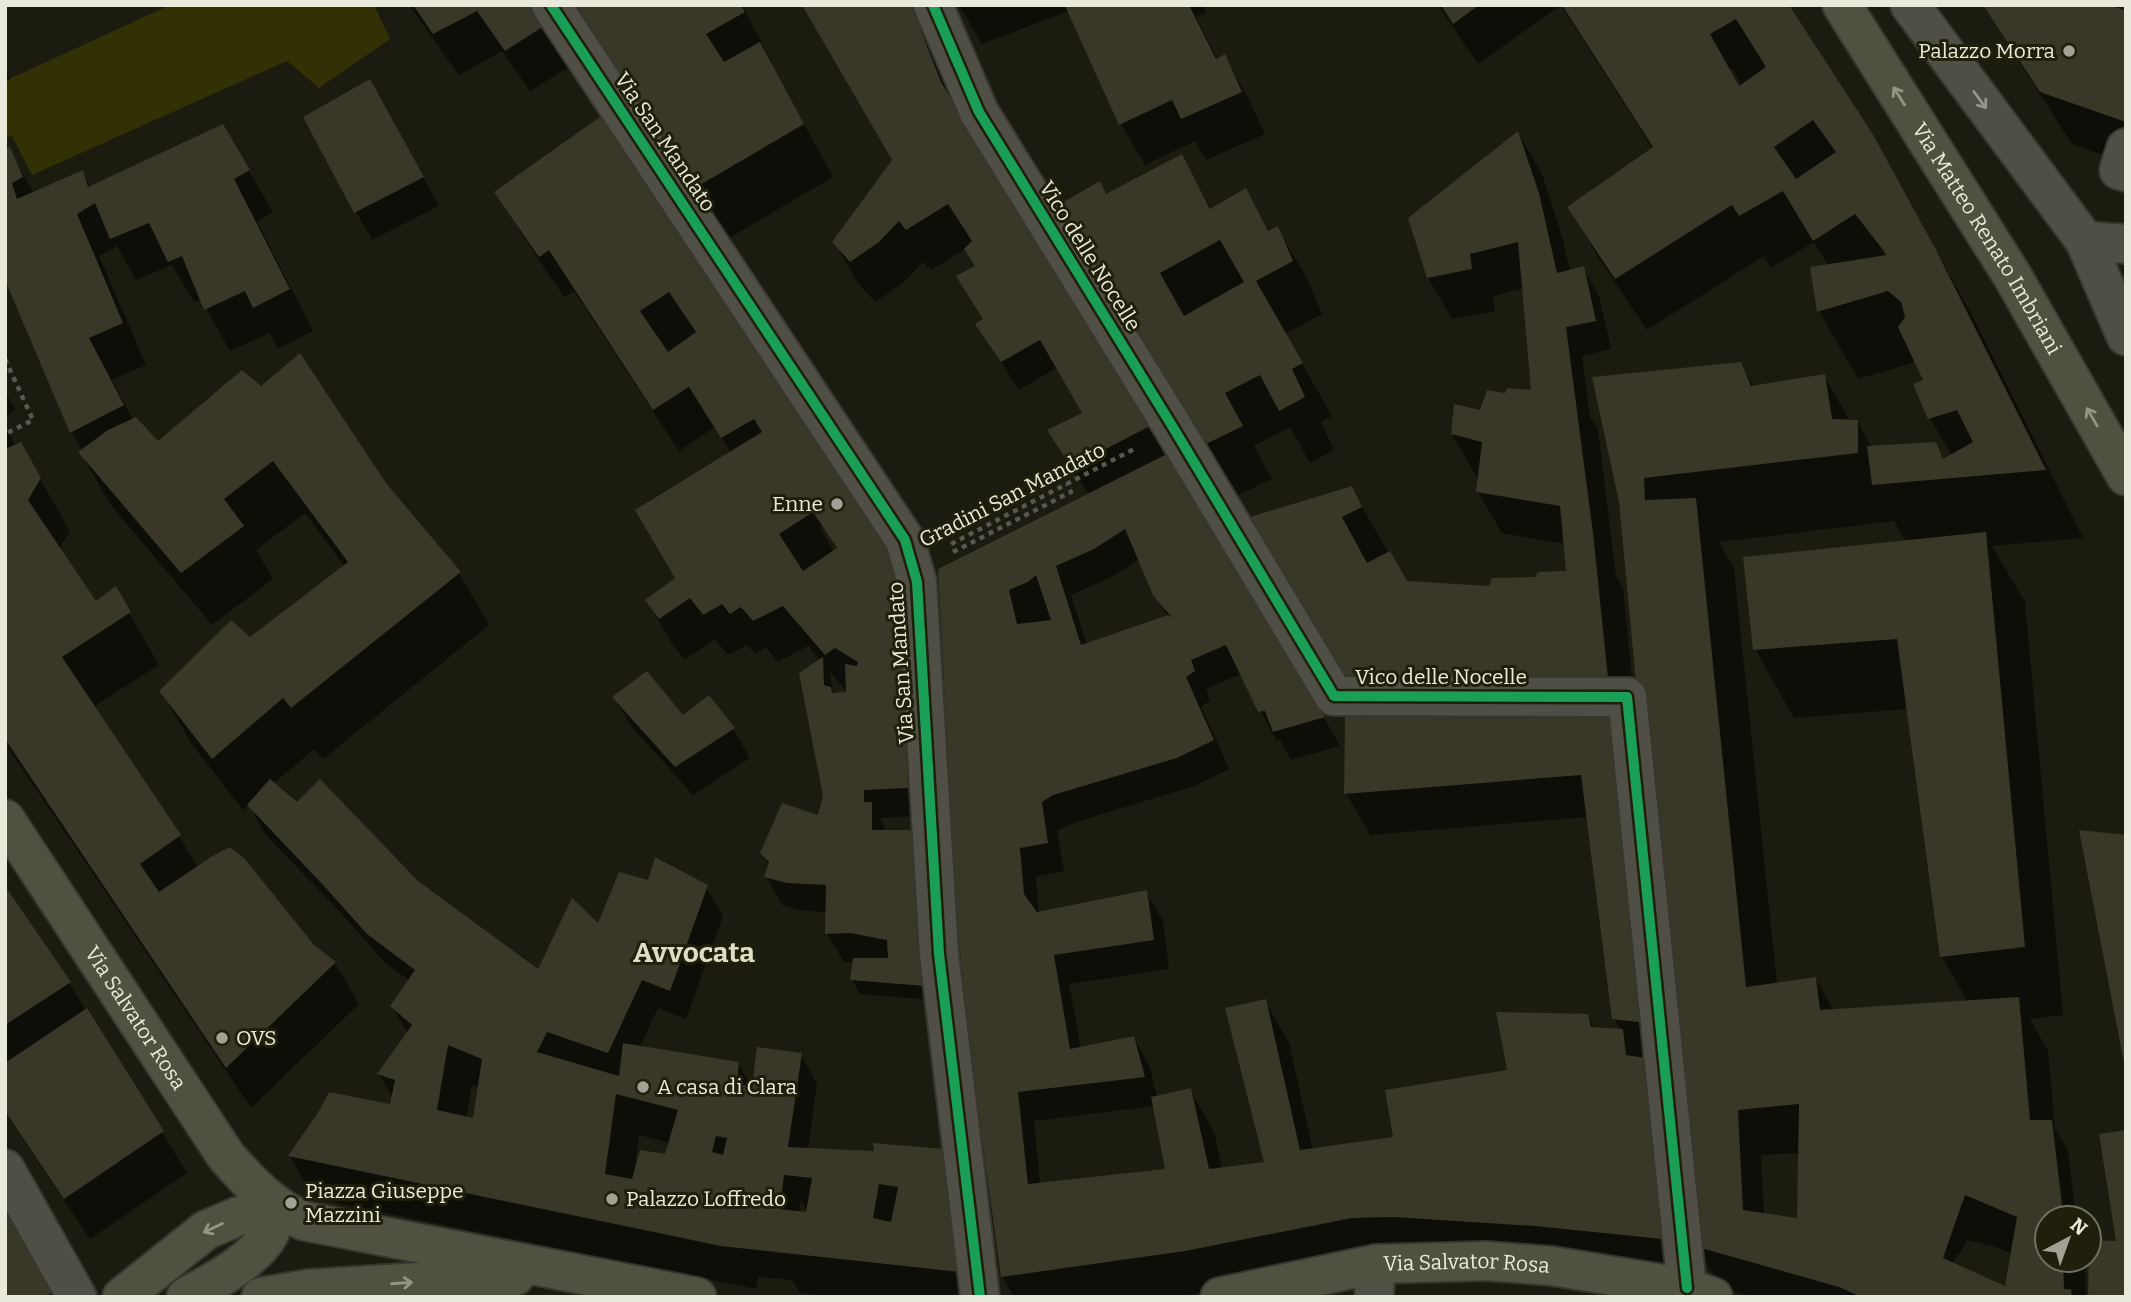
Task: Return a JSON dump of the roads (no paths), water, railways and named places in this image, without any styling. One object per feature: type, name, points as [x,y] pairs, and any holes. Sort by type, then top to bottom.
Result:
[{"type":"main road","name":"Via Matteo Renato Imbriani","points":[[1842,5],[2013,277],[2126,476]]},
{"type":"main road","name":"Via Salvator Rosa","points":[[5,818],[226,1156],[278,1208]]},
{"type":"main road","points":[[186,1297],[235,1268],[255,1250],[268,1235],[278,1208]]},
{"type":"main road","points":[[122,1297],[206,1230],[239,1216],[278,1208],[304,1221],[697,1297]]},
{"type":"main road","name":"Via Salvator Rosa","points":[[1220,1297],[1375,1280],[1486,1261],[1552,1266],[1700,1292]]},
{"type":"main road","points":[[261,1297],[308,1289],[573,1273]]},
{"type":"street","name":"Via San Mandato","points":[[551,5],[905,540],[928,561],[917,582],[939,954],[981,1297]]},
{"type":"street","name":"Vico delle Nocelle","points":[[933,5],[979,111],[1334,696],[1627,697],[1700,1292]]},
{"type":"street","points":[[1910,5],[2085,241],[2126,336]]},
{"type":"street","points":[[2126,148],[2119,170],[2126,172]]},
{"type":"street","points":[[2085,241],[2126,244]]},
{"type":"street","points":[[5,1169],[77,1297]]},
{"type":"place","name":"Palazzo Morra","points":[[2069,51]]},
{"type":"place","name":"Enne","points":[[837,504]]},
{"type":"place","name":"OVS","points":[[222,1038]]},
{"type":"place","name":"A casa di Clara","points":[[643,1087]]},
{"type":"place","name":"Palazzo Loffredo","points":[[612,1199]]},
{"type":"place","name":"Piazza Giuseppe Mazzini","points":[[291,1203]]},
{"type":"district","name":"Avvocata","points":[[694,952]]}]
